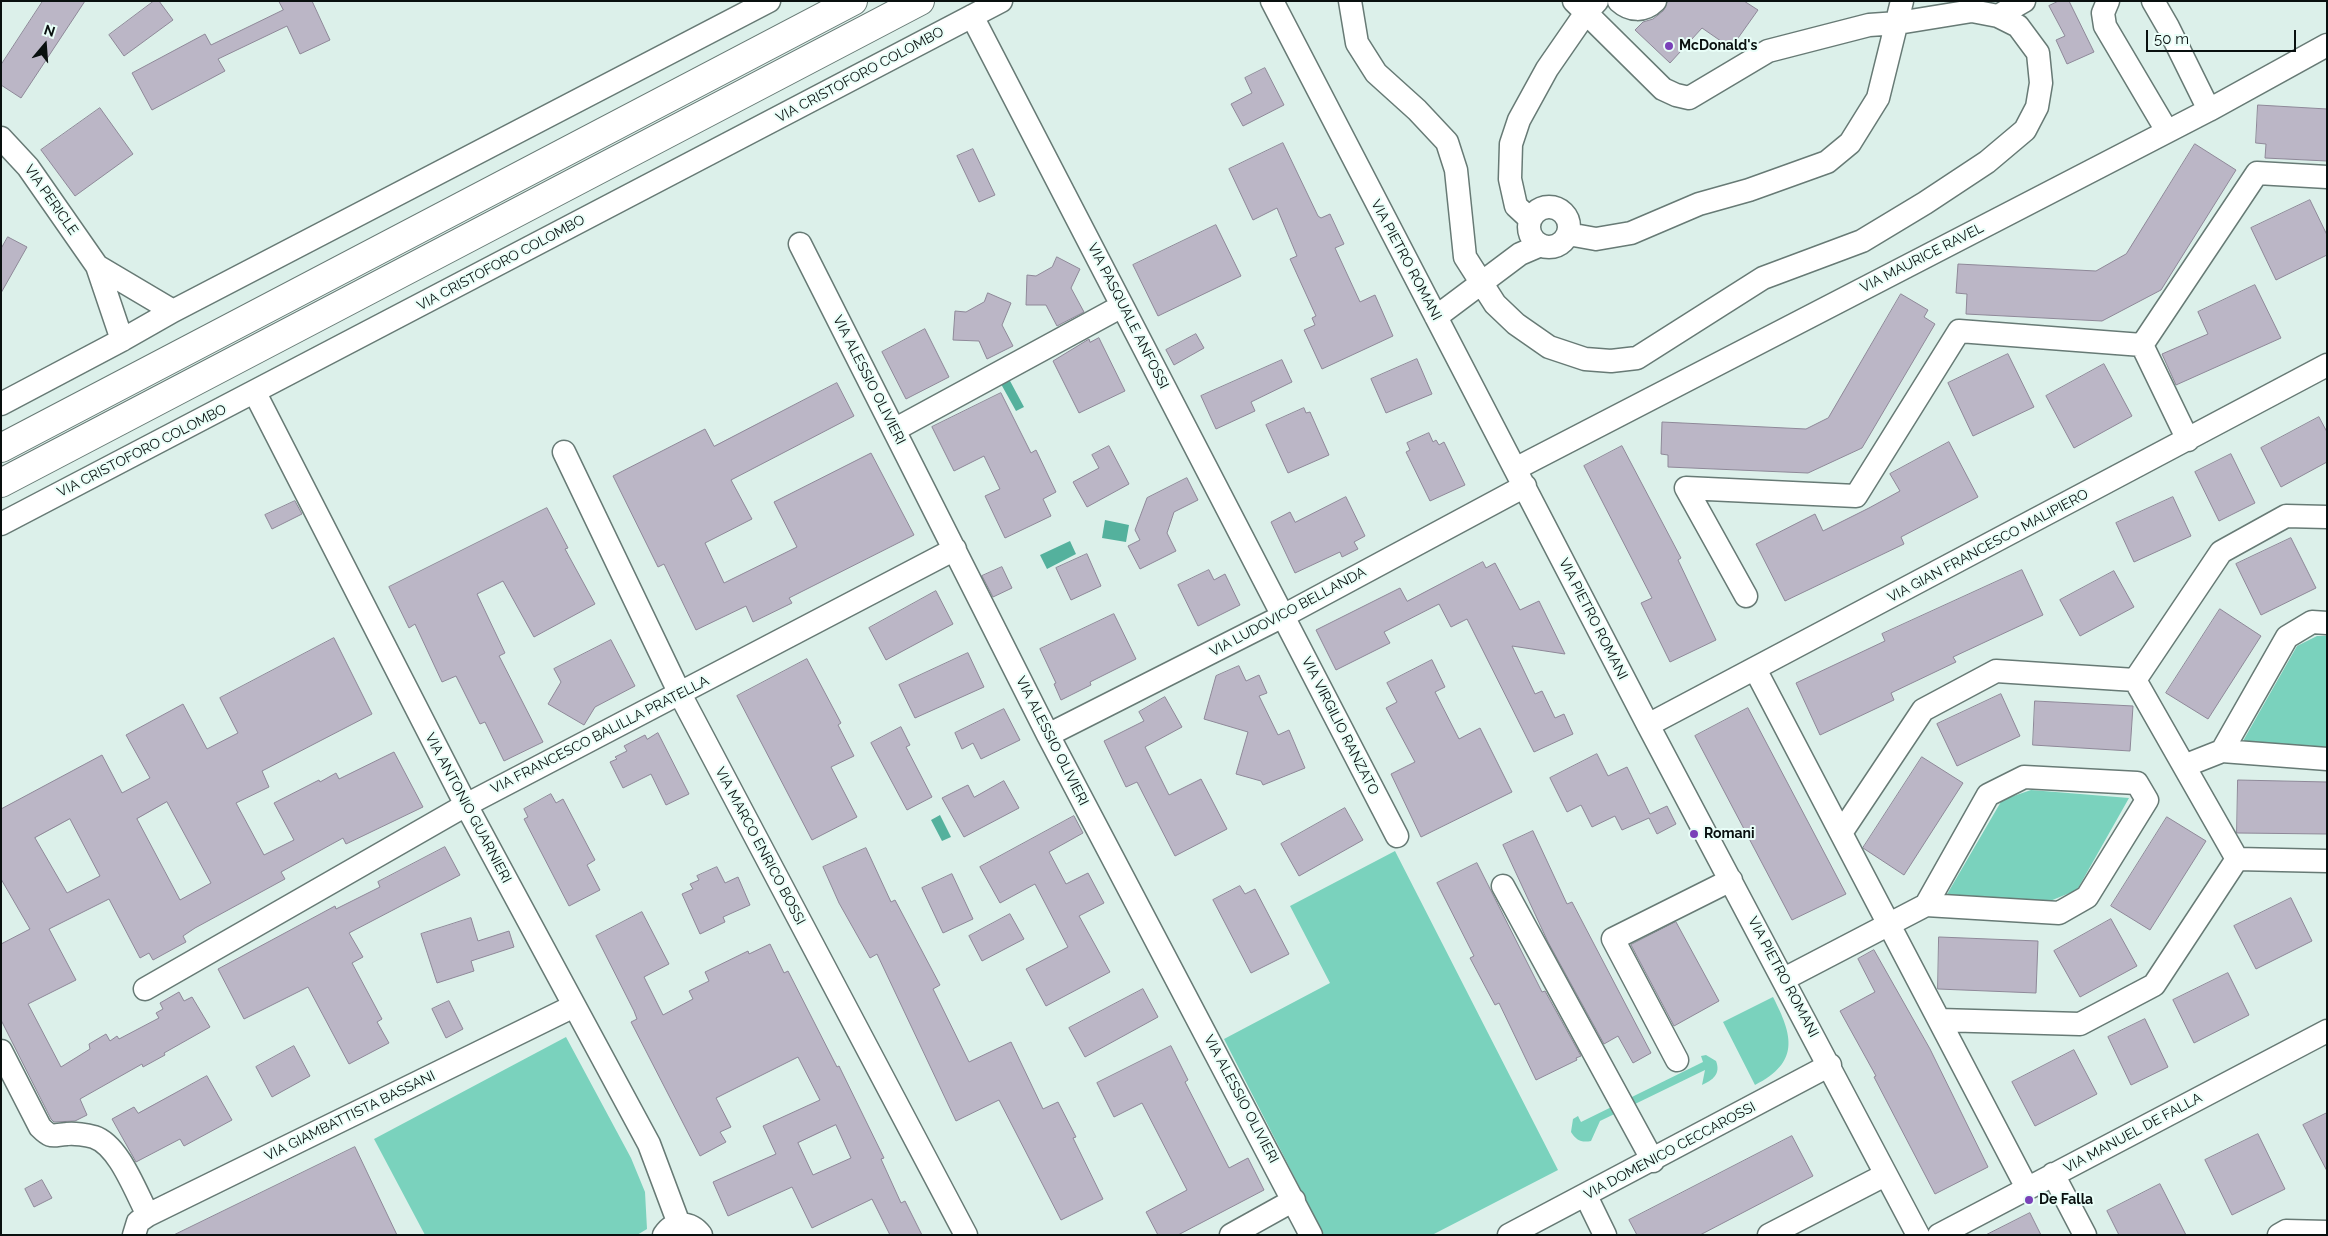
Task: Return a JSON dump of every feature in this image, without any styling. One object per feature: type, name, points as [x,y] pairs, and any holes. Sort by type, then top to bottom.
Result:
[{"type":"main road","points":[[1,448],[852,1]]},
{"type":"main road","points":[[1,483],[920,1]]},
{"type":"street","points":[[1,404],[173,311],[769,1]]},
{"type":"street","name":"VIA CRISTOFORO COLOMBO","points":[[1,524],[255,393],[1000,1]]},
{"type":"street","name":"VIA PIETRO ROMANI","points":[[1272,1],[1648,725],[1830,1065],[1885,1176],[1918,1235]]},
{"type":"street","points":[[1350,1],[1356,43],[1376,73],[1417,110],[1446,142],[1456,170],[1465,258],[1495,304],[1516,324],[1549,347],[1585,359],[1637,358],[1763,278],[1862,241],[1980,167],[2025,130],[2037,107],[2041,84],[2038,53],[2018,26],[1998,16],[1972,11],[1901,7],[1869,25],[1768,51],[1689,98],[1663,89],[1585,6],[1519,120],[1511,144],[1510,179],[1516,206],[1530,219]]},
{"type":"street","points":[[1619,1],[1642,10],[1654,1]]},
{"type":"street","points":[[1998,16],[2024,1]]},
{"type":"street","points":[[2108,1],[2103,13],[2105,26],[2167,131]]},
{"type":"street","points":[[2153,1],[2209,110]]},
{"type":"street","points":[[1568,234],[1596,239],[1631,233],[1699,204],[1749,190],[1827,162],[1850,143],[1878,98],[1901,7]]},
{"type":"street","name":"VIA PASQUALE ANFOSSI","points":[[972,16],[1283,616]]},
{"type":"street","name":"VIA MAURICE RAVEL","points":[[1520,477],[2209,110],[2327,45]]},
{"type":"street","name":"VIA PERICLE","points":[[1,138],[28,166],[97,266],[122,340]]},
{"type":"street","points":[[2142,345],[2257,173],[2327,177]]},
{"type":"street","points":[[1546,206],[1560,209],[1568,220],[1568,234],[1559,244],[1554,246],[1541,245],[1536,242],[1529,231],[1530,219],[1539,209],[1546,206]]},
{"type":"street","name":"VIA ALESSIO OLIVIERI","points":[[800,244],[1048,735],[1311,1235]]},
{"type":"street","points":[[1436,317],[1520,254],[1541,245]]},
{"type":"street","name":"VIA PERICLE","points":[[97,266],[173,311]]},
{"type":"street","points":[[894,430],[1122,306]]},
{"type":"street","points":[[1746,596],[1686,488],[1856,496],[1959,332],[2142,345]]},
{"type":"street","points":[[2142,345],[2188,440]]},
{"type":"street","name":"VIA GIAN FRANCESCO MALIPIERO","points":[[1648,725],[2327,366]]},
{"type":"street","name":"VIA ANTONIO GUARNIERI","points":[[255,393],[466,805],[649,1144],[671,1229]]},
{"type":"street","name":"VIA MARCO ENRICO BOSSI","points":[[564,452],[680,694],[966,1235]]},
{"type":"street","name":"VIA LUDOVICO BELLANDA","points":[[1048,735],[1283,616],[1520,477]]},
{"type":"street","points":[[2135,680],[2221,552],[2286,516],[2327,517]]},
{"type":"street","name":"VIA FRANCESCO BALILLA PRATELLA","points":[[145,989],[466,805],[955,549]]},
{"type":"street","name":"VIA VIRGILIO RANZATO","points":[[1283,616],[1397,836]]},
{"type":"street","points":[[2222,751],[2287,637],[2312,622],[2327,623]]},
{"type":"street","points":[[1755,669],[2028,1188]]},
{"type":"street","points":[[1841,833],[1923,710],[1996,671],[2135,680]]},
{"type":"street","points":[[2135,680],[2237,859]]},
{"type":"street","points":[[2184,766],[2222,751],[2327,759]]},
{"type":"street","points":[[1784,979],[1926,904],[1988,795],[2024,777],[2137,783],[2147,800],[2087,897],[2059,913],[1926,904]]},
{"type":"street","points":[[2237,859],[2327,861]]},
{"type":"street","points":[[1939,1020],[2080,1024],[2154,985],[2237,859]]},
{"type":"street","points":[[1676,1060],[1613,939],[1731,880]]},
{"type":"street","points":[[1503,886],[1652,1160]]},
{"type":"street","name":"VIA GIAMBATTISTA BASSANI","points":[[134,1235],[138,1222],[148,1216],[574,1006]]},
{"type":"street","name":"VIA MANUEL DE FALLA","points":[[1938,1235],[2327,1031]]},
{"type":"street","points":[[1,1050],[40,1127],[47,1134],[56,1137],[67,1134],[95,1138],[115,1151],[148,1216]]},
{"type":"street","name":"VIA DOMENICO CECCAROSSI","points":[[1509,1235],[1586,1196],[1830,1065]]},
{"type":"street","points":[[2053,1174],[2085,1235]]},
{"type":"street","points":[[1769,1235],[1885,1176]]},
{"type":"street","points":[[1586,1196],[1605,1235]]},
{"type":"street","points":[[1231,1235],[1294,1200]]},
{"type":"street","points":[[671,1229],[695,1228],[701,1235]]},
{"type":"street","points":[[2279,1235],[2286,1231],[2326,1232]]},
{"type":"shaded area","points":[[1009,379],[1024,407],[1016,411],[1001,384]]},
{"type":"shaded area","points":[[1105,520],[1129,525],[1126,542],[1102,538]]},
{"type":"shaded area","points":[[1070,541],[1076,554],[1047,569],[1040,555]]},
{"type":"shaded area","points":[[2317,636],[2327,636],[2327,747],[2243,741],[2297,646]]},
{"type":"shaded area","points":[[2031,790],[2129,798],[2077,890],[2050,901],[1946,896],[2002,800]]},
{"type":"shaded area","points":[[940,815],[951,837],[942,841],[931,820]]},
{"type":"shaded area","points":[[1395,851],[1558,1170],[1432,1235],[1324,1235],[1224,1039],[1330,983],[1290,906]]},
{"type":"shaded area","points":[[1773,997],[1785,1024],[1788,1036],[1786,1057],[1780,1067],[1755,1085],[1723,1022]]},
{"type":"shaded area","points":[[566,1037],[631,1158],[645,1192],[647,1229],[637,1235],[425,1235],[374,1139]]},
{"type":"shaded area","points":[[1706,1055],[1716,1061],[1717,1073],[1713,1079],[1706,1083],[1702,1085],[1705,1070],[1600,1121],[1591,1141],[1584,1142],[1579,1140],[1571,1132],[1573,1119],[1578,1116],[1581,1122],[1703,1062],[1701,1056]]},
{"type":"building","points":[[43,1],[85,1],[21,98],[1,85],[1,65]]},
{"type":"building","points":[[154,1],[159,1],[173,20],[124,56],[109,35]]},
{"type":"building","points":[[279,1],[312,1],[330,40],[300,54],[287,26],[218,59],[225,71],[152,110],[132,73],[205,34],[211,45],[283,10]]},
{"type":"building","name":"McDonald's","points":[[1668,1],[1744,1],[1758,10],[1731,48],[1702,28],[1670,63],[1635,30],[1643,22],[1653,19],[1663,11]]},
{"type":"building","points":[[2059,1],[2069,1],[2094,52],[2067,64],[2056,40],[2065,36],[2049,6]]},
{"type":"building","points":[[1265,68],[1284,105],[1243,126],[1231,104],[1252,93],[1245,78]]},
{"type":"building","points":[[2258,105],[2327,109],[2327,161],[2265,158],[2266,144],[2256,143]]},
{"type":"building","points":[[100,108],[133,154],[75,196],[41,150]]},
{"type":"building","points":[[1283,143],[1318,216],[1321,218],[1330,214],[1344,244],[1335,248],[1360,302],[1375,295],[1393,336],[1322,369],[1304,330],[1315,325],[1312,318],[1316,316],[1290,259],[1297,256],[1277,208],[1253,220],[1229,169]]},
{"type":"building","points":[[2195,144],[2236,170],[2161,290],[2102,321],[1966,314],[1967,294],[1956,293],[1958,264],[2096,271],[2126,254]]},
{"type":"building","points":[[973,149],[995,195],[979,202],[957,156]]},
{"type":"building","points":[[2310,200],[2327,235],[2327,255],[2276,280],[2251,228]]},
{"type":"building","points":[[1216,225],[1241,276],[1158,316],[1133,265]]},
{"type":"building","points":[[8,237],[27,247],[1,293],[1,249]]},
{"type":"building","points":[[1057,257],[1080,269],[1071,288],[1084,312],[1057,326],[1046,305],[1026,305],[1027,275],[1036,276],[1052,267]]},
{"type":"building","points":[[2255,285],[2281,338],[2176,385],[2162,354],[2208,334],[2198,312]]},
{"type":"building","points":[[988,293],[1011,303],[1002,325],[1013,346],[987,359],[979,341],[953,340],[955,311],[966,312],[984,302]]},
{"type":"building","points":[[1901,294],[1928,310],[1924,317],[1935,324],[1862,448],[1808,473],[1668,467],[1668,455],[1661,454],[1662,422],[1806,429],[1828,418]]},
{"type":"building","points":[[925,329],[949,377],[906,399],[882,352]]},
{"type":"building","points":[[1196,334],[1204,348],[1174,365],[1166,350]]},
{"type":"building","points":[[1099,338],[1125,391],[1079,413],[1053,361],[1089,339],[1090,342]]},
{"type":"building","points":[[2008,354],[2034,407],[1973,436],[1948,383]]},
{"type":"building","points":[[1417,359],[1432,394],[1386,413],[1371,379]]},
{"type":"building","points":[[1282,360],[1292,382],[1251,402],[1255,411],[1216,429],[1201,396]]},
{"type":"building","points":[[2104,364],[2132,416],[2074,448],[2046,396]]},
{"type":"building","points":[[837,383],[854,416],[731,480],[752,519],[705,543],[724,583],[797,547],[774,502],[871,453],[914,535],[789,598],[792,603],[753,622],[746,606],[696,630],[664,564],[658,567],[613,476],[705,429],[714,446]]},
{"type":"building","points":[[1001,393],[1031,453],[1036,450],[1056,492],[1043,499],[1051,516],[1005,538],[985,496],[1000,489],[984,456],[954,471],[932,427]]},
{"type":"building","points":[[1304,408],[1306,413],[1310,412],[1329,455],[1288,473],[1266,425]]},
{"type":"building","points":[[2319,417],[2327,432],[2327,462],[2281,487],[2261,448]]},
{"type":"building","points":[[1429,433],[1433,442],[1436,440],[1439,445],[1444,442],[1465,485],[1430,501],[1406,452],[1410,450],[1407,443]]},
{"type":"building","points":[[1949,442],[1978,497],[1901,537],[1904,544],[1785,601],[1756,544],[1815,514],[1823,531],[1869,508],[1900,491],[1890,474]]},
{"type":"building","points":[[1109,446],[1129,484],[1087,507],[1073,482],[1099,468],[1092,455]]},
{"type":"building","points":[[1622,446],[1681,558],[1678,560],[1716,640],[1670,662],[1641,603],[1652,598],[1584,466]]},
{"type":"building","points":[[2231,454],[2255,503],[2219,521],[2195,472]]},
{"type":"building","points":[[1187,478],[1198,500],[1174,512],[1167,533],[1176,551],[1140,569],[1128,546],[1140,540],[1135,530],[1147,498]]},
{"type":"building","points":[[1346,497],[1365,536],[1354,542],[1358,549],[1342,557],[1340,552],[1295,573],[1271,522],[1290,512],[1295,522]]},
{"type":"building","points":[[2173,497],[2191,536],[2134,562],[2116,523]]},
{"type":"building","points":[[295,501],[302,514],[272,529],[265,515]]},
{"type":"building","points":[[547,508],[568,548],[565,549],[595,604],[534,637],[503,581],[477,594],[505,653],[499,656],[543,742],[504,761],[485,722],[480,724],[456,676],[442,682],[415,624],[409,628],[389,587]]},
{"type":"building","points":[[2291,538],[2316,588],[2261,615],[2236,564]]},
{"type":"building","points":[[1087,554],[1101,586],[1071,600],[1056,568]]},
{"type":"building","points":[[1483,562],[1486,568],[1495,563],[1520,610],[1539,601],[1565,654],[1512,646],[1535,694],[1542,691],[1555,718],[1564,714],[1573,734],[1534,752],[1467,619],[1451,627],[1439,604],[1384,632],[1390,643],[1336,670],[1316,630],[1400,588],[1407,601]]},
{"type":"building","points":[[1002,567],[1012,588],[993,597],[982,576]]},
{"type":"building","points":[[1209,570],[1214,580],[1225,574],[1240,605],[1198,626],[1178,585]]},
{"type":"building","points":[[2022,570],[2043,615],[1953,657],[1956,662],[1891,693],[1894,700],[1820,735],[1796,683],[1885,641],[1882,634]]},
{"type":"building","points":[[2114,571],[2134,607],[2080,636],[2060,600]]},
{"type":"building","points":[[936,591],[953,624],[886,660],[869,628]]},
{"type":"building","points":[[2220,609],[2261,636],[2208,719],[2166,693]]},
{"type":"building","points":[[1114,614],[1136,659],[1090,682],[1091,685],[1061,700],[1054,684],[1056,683],[1040,649]]},
{"type":"building","points":[[334,638],[372,714],[262,771],[269,787],[236,803],[264,855],[294,840],[274,803],[319,780],[320,782],[336,773],[339,779],[394,752],[423,807],[346,844],[343,838],[281,872],[285,879],[195,928],[183,936],[186,942],[153,960],[149,953],[140,958],[109,899],[49,929],[76,980],[28,1004],[61,1067],[90,1049],[89,1044],[106,1034],[110,1041],[117,1036],[119,1039],[159,1018],[156,1013],[163,1009],[160,1003],[179,992],[184,1001],[192,997],[210,1027],[164,1053],[165,1055],[143,1067],[142,1064],[80,1099],[87,1115],[75,1121],[54,1122],[1,1020],[1,944],[30,929],[1,879],[1,809],[102,755],[122,793],[150,778],[126,735],[183,704],[207,749],[238,733],[220,698]],"holes":[[[167,802],[211,883],[180,900],[137,819]],[[70,819],[100,876],[67,893],[35,838]]]},
{"type":"building","points":[[611,640],[635,686],[595,707],[584,725],[548,704],[561,682],[554,669]]},
{"type":"building","points":[[968,653],[984,687],[915,718],[899,685]]},
{"type":"building","points":[[807,659],[841,723],[838,725],[854,756],[831,767],[857,817],[812,840],[737,696]]},
{"type":"building","points":[[1432,660],[1445,687],[1435,692],[1459,739],[1480,728],[1512,792],[1421,837],[1391,774],[1415,762],[1386,708],[1397,702],[1387,683]]},
{"type":"building","points":[[1239,666],[1246,681],[1259,675],[1267,693],[1259,696],[1278,735],[1289,730],[1305,768],[1263,785],[1261,781],[1236,774],[1248,732],[1204,719],[1216,676]]},
{"type":"building","points":[[2001,694],[2020,736],[1957,766],[1937,724]]},
{"type":"building","points":[[1165,697],[1182,727],[1145,747],[1169,795],[1201,779],[1227,829],[1175,856],[1137,782],[1126,787],[1104,741],[1144,721],[1139,712]]},
{"type":"building","points":[[2035,701],[2133,706],[2130,751],[2033,745]]},
{"type":"building","points":[[1748,708],[1846,894],[1792,920],[1695,736]]},
{"type":"building","points":[[1004,709],[1020,740],[981,759],[973,743],[962,749],[955,733]]},
{"type":"building","points":[[901,727],[910,745],[906,747],[932,797],[907,810],[871,743]]},
{"type":"building","points":[[658,733],[689,794],[666,805],[651,774],[623,788],[610,762],[627,751],[624,746],[645,735],[647,739]]},
{"type":"building","points":[[1597,754],[1608,776],[1627,767],[1650,814],[1667,806],[1676,824],[1657,834],[1649,818],[1622,830],[1615,816],[1592,827],[1581,805],[1567,812],[1550,778]]},
{"type":"building","points":[[1922,757],[1963,783],[1904,875],[1863,848]]},
{"type":"building","points":[[2238,780],[2327,782],[2327,834],[2237,833]]},
{"type":"building","points":[[1004,781],[1019,808],[964,837],[942,798],[968,785],[974,797]]},
{"type":"building","points":[[551,794],[556,803],[563,799],[595,860],[587,865],[600,890],[569,906],[524,819],[528,817],[524,809]]},
{"type":"building","points":[[1345,808],[1363,840],[1299,876],[1281,844]]},
{"type":"building","points":[[1074,816],[1083,833],[1049,852],[1066,884],[1088,873],[1104,903],[1079,916],[1110,972],[1046,1006],[1026,969],[1068,947],[1035,884],[1000,903],[980,867]]},
{"type":"building","points":[[2167,817],[2206,841],[2150,930],[2111,906]]},
{"type":"building","points":[[1533,831],[1567,904],[1572,902],[1651,1053],[1633,1063],[1618,1036],[1604,1044],[1548,942],[1503,845]]},
{"type":"building","points":[[445,847],[460,875],[349,933],[363,957],[352,963],[382,1019],[377,1022],[389,1043],[349,1064],[308,987],[244,1019],[218,969],[335,906],[336,909],[380,887],[378,882]]},
{"type":"building","points":[[866,848],[891,902],[895,900],[940,985],[933,989],[969,1062],[1011,1042],[1043,1109],[1058,1102],[1076,1137],[1073,1138],[1103,1199],[1061,1220],[999,1100],[956,1121],[877,954],[870,958],[839,903],[823,867]]},
{"type":"building","points":[[1477,863],[1542,992],[1545,991],[1581,1056],[1576,1058],[1577,1060],[1536,1080],[1499,1003],[1495,1005],[1470,958],[1474,956],[1437,883]]},
{"type":"building","points":[[717,867],[725,883],[738,877],[750,905],[723,917],[725,922],[700,934],[682,894],[693,889],[690,884],[699,880],[697,876]]},
{"type":"building","points":[[952,874],[973,919],[943,933],[922,888]]},
{"type":"building","points":[[1240,886],[1245,894],[1255,889],[1289,954],[1251,973],[1213,900]]},
{"type":"building","points":[[2291,898],[2312,941],[2256,969],[2234,926]]},
{"type":"building","points":[[642,912],[669,964],[644,977],[663,1015],[693,999],[689,991],[709,981],[705,972],[748,951],[749,954],[770,944],[784,973],[788,971],[837,1067],[839,1066],[884,1158],[881,1159],[901,1203],[905,1201],[922,1235],[890,1235],[872,1199],[812,1228],[792,1187],[728,1216],[713,1182],[776,1154],[763,1126],[820,1100],[798,1057],[716,1098],[731,1127],[720,1132],[726,1142],[700,1156],[631,1022],[637,1019],[634,1011],[596,936]],"holes":[[[836,1125],[851,1158],[813,1175],[798,1143]]]},
{"type":"building","points":[[1010,914],[1024,939],[982,961],[969,936]]},
{"type":"building","points":[[471,918],[478,941],[509,931],[514,947],[471,961],[474,971],[437,983],[421,934]]},
{"type":"building","points":[[2111,919],[2137,966],[2080,997],[2054,951]]},
{"type":"building","points":[[1676,922],[1719,1001],[1674,1026],[1631,945]]},
{"type":"building","points":[[1939,937],[2038,941],[2036,993],[1938,989]]},
{"type":"building","points":[[1874,950],[1930,1049],[1988,1167],[1935,1194],[1874,1077],[1876,1076],[1840,1011],[1875,992],[1858,959]]},
{"type":"building","points":[[2228,973],[2249,1015],[2194,1043],[2173,1000]]},
{"type":"building","points":[[1143,989],[1158,1017],[1085,1057],[1069,1028]]},
{"type":"building","points":[[449,1001],[463,1029],[446,1038],[432,1009]]},
{"type":"building","points":[[2145,1019],[2168,1067],[2131,1085],[2108,1037]]},
{"type":"building","points":[[294,1046],[310,1076],[272,1097],[256,1067]]},
{"type":"building","points":[[1171,1046],[1188,1080],[1185,1082],[1229,1168],[1248,1158],[1264,1190],[1178,1235],[1158,1235],[1146,1212],[1187,1190],[1142,1103],[1114,1117],[1097,1083]]},
{"type":"building","points":[[2074,1050],[2097,1094],[2035,1126],[2012,1082]]},
{"type":"building","points":[[207,1076],[232,1120],[184,1146],[180,1139],[136,1162],[112,1119],[134,1107],[138,1113]]},
{"type":"building","points":[[2327,1113],[2327,1171],[2303,1125]]},
{"type":"building","points":[[2258,1134],[2285,1189],[2232,1215],[2205,1160]]},
{"type":"building","points":[[1792,1136],[1813,1176],[1700,1235],[1637,1235],[1629,1220]]},
{"type":"building","points":[[355,1147],[397,1235],[174,1235]]},
{"type":"building","points":[[42,1180],[52,1198],[34,1207],[25,1189]]},
{"type":"building","points":[[2160,1184],[2186,1235],[2119,1235],[2107,1211]]},
{"type":"building","points":[[2030,1213],[2041,1235],[1986,1235]]},
{"type":"place","name":"McDonald's","points":[[1669,46]]},
{"type":"place","name":"Romani","points":[[1694,834]]},
{"type":"place","name":"De Falla","points":[[2029,1200]]}]
